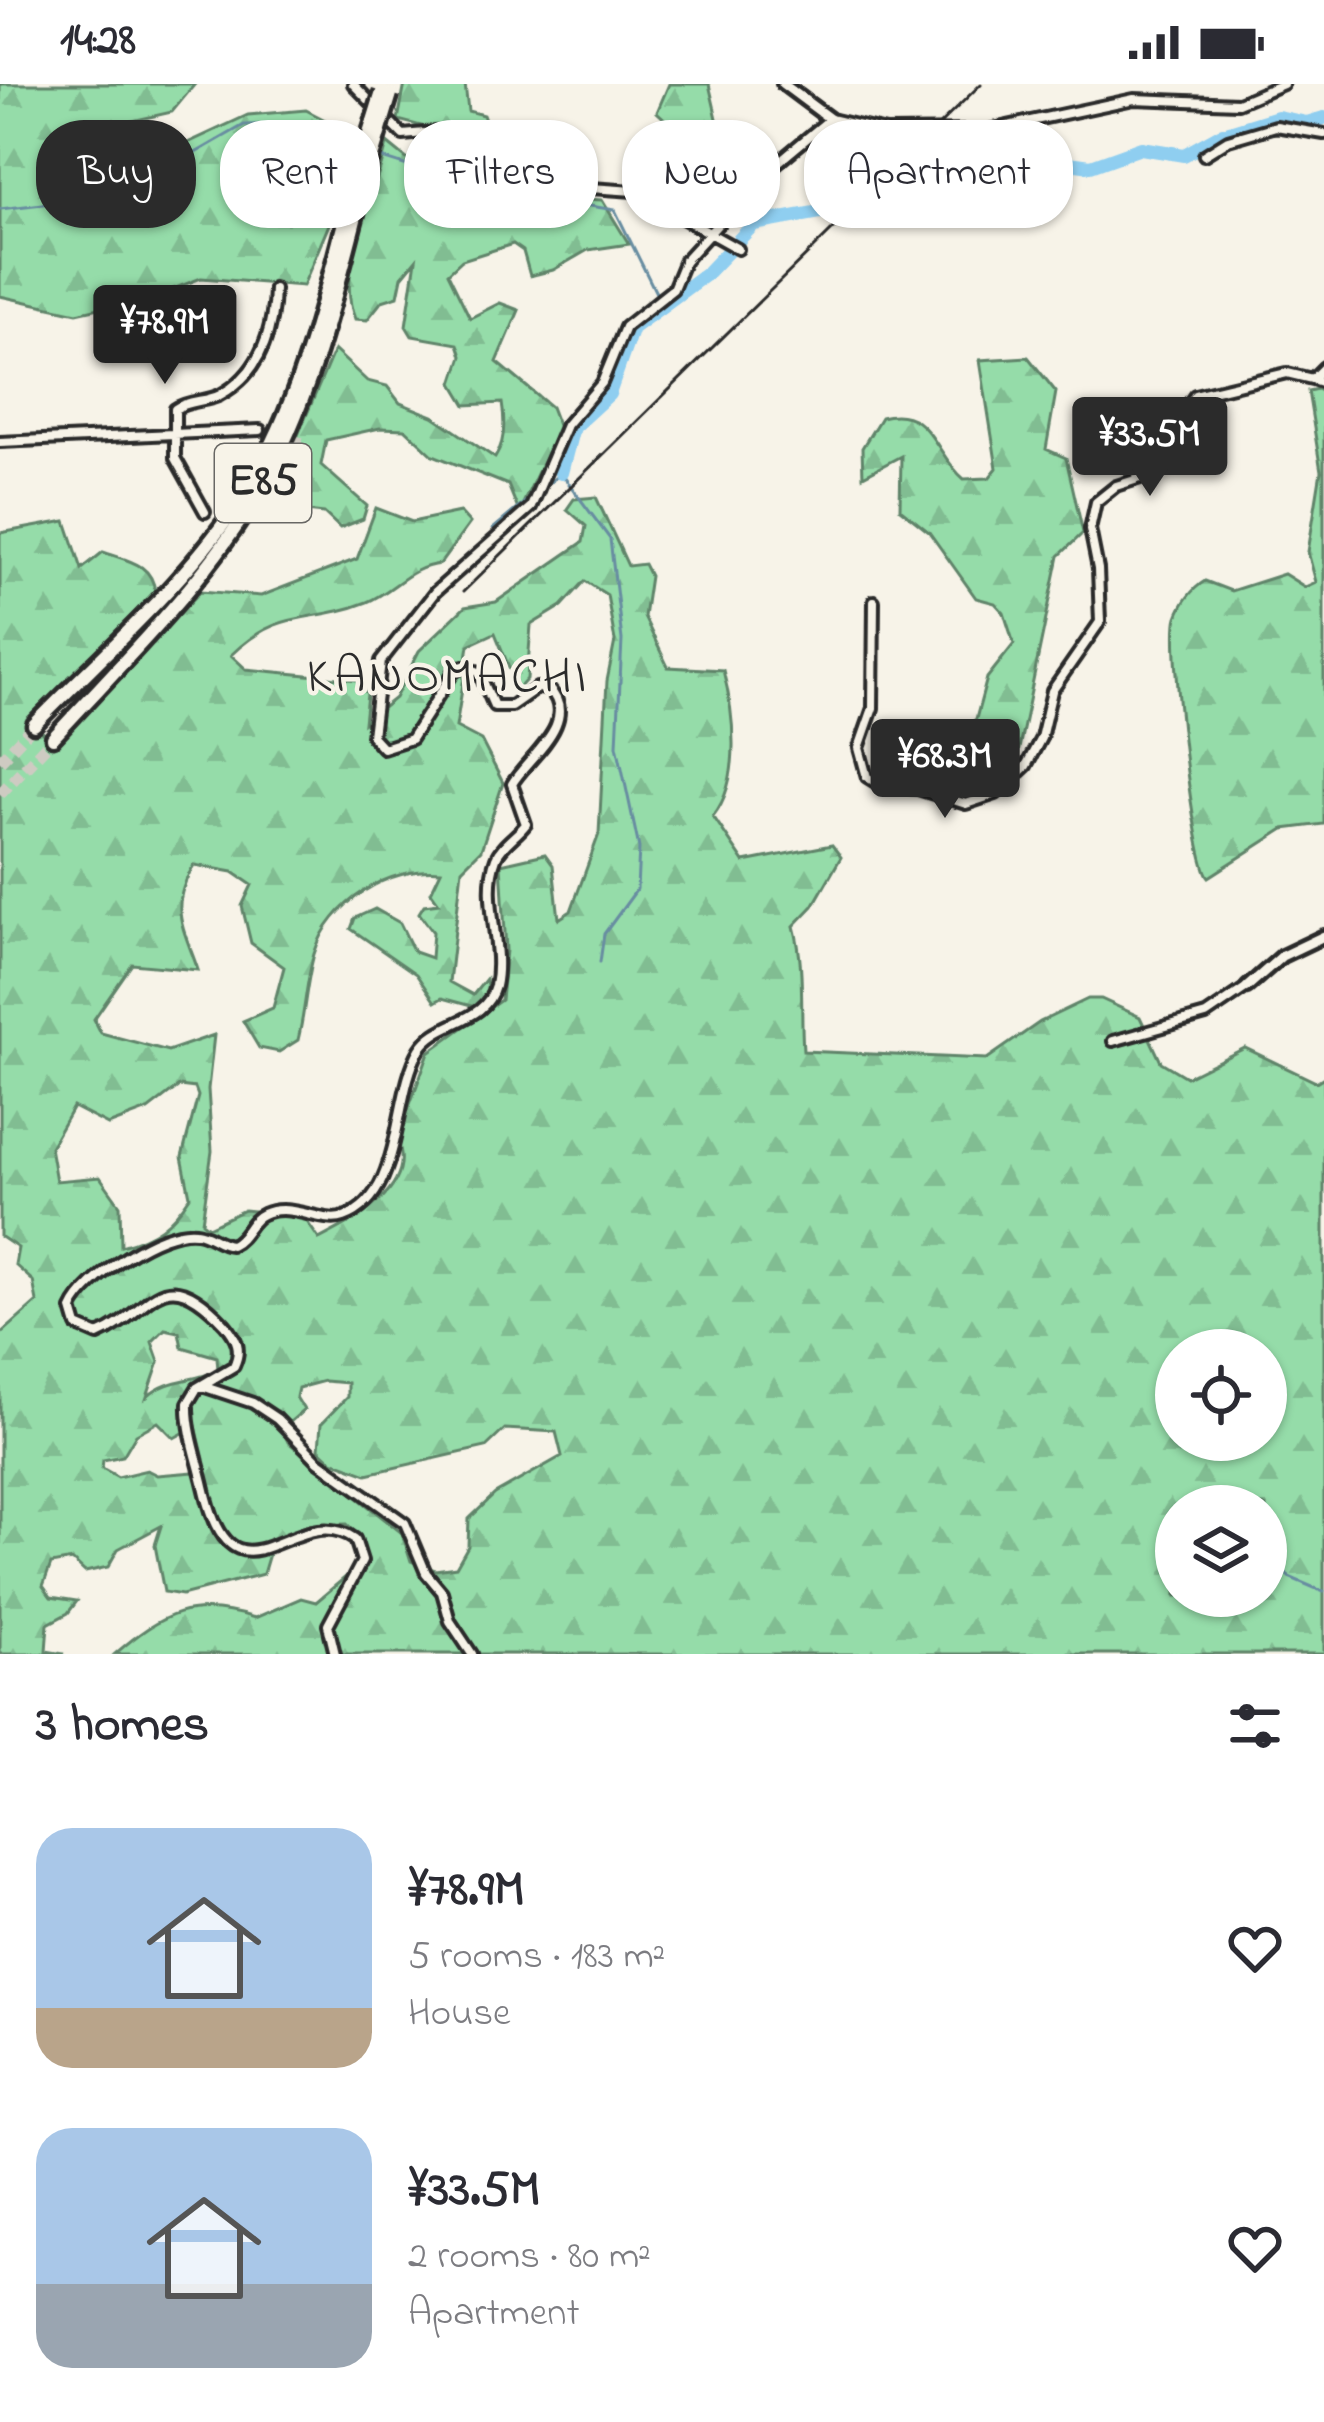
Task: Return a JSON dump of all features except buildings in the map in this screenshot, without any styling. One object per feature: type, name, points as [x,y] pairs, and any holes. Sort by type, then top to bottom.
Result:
[{"type":"highway","name":"E85","points":[[378,120],[388,88]]},
{"type":"highway","name":"E85","points":[[34,725],[189,564],[249,486],[295,388],[345,228]]},
{"type":"highway","name":"E85","points":[[53,738],[203,569],[259,491],[311,370],[348,228]]},
{"type":"street","points":[[353,84],[403,135],[448,137],[533,184],[634,191],[734,247]]},
{"type":"street","points":[[783,84],[830,119],[886,132],[984,131],[1134,99],[1238,103],[1283,84]]},
{"type":"street","points":[[335,1654],[328,1625],[362,1561],[359,1543],[343,1532],[305,1531],[260,1552],[242,1548],[222,1534],[211,1516],[188,1414],[189,1399],[201,1386],[227,1374],[239,1349],[232,1333],[200,1298],[152,1294],[106,1332],[93,1335],[77,1326],[74,1304],[120,1258],[194,1232],[231,1245],[265,1213],[302,1210],[344,1217],[382,1182],[420,1049],[481,1010],[494,989],[495,862],[526,824],[512,781],[550,738],[559,712],[555,694],[542,687],[512,706],[494,706],[479,672],[463,666],[453,673],[411,740],[383,748],[372,736],[379,665],[435,592],[531,507],[566,425],[602,383],[622,331],[674,289],[685,260],[764,174],[830,119]]},
{"type":"street","points":[[1204,155],[1228,140],[1276,126],[1324,134]]},
{"type":"street","points":[[205,512],[180,474],[175,434],[178,404],[220,394],[253,366],[273,325],[274,289]]},
{"type":"street","points":[[1312,379],[1324,367]]},
{"type":"street","points":[[874,601],[873,708],[859,748],[867,777],[880,785],[918,789],[958,803],[987,799],[1026,766],[1041,737],[1052,691],[1100,622],[1098,568],[1090,529],[1096,502],[1116,486],[1197,460],[1184,411],[1195,395],[1287,373],[1324,383]]},
{"type":"street","points":[[0,442],[260,430]]},
{"type":"street","points":[[1113,1041],[1206,1015],[1282,956],[1324,936]]},
{"type":"street","points":[[201,1386],[253,1403],[277,1419],[318,1461],[405,1523],[426,1573],[440,1587],[451,1622],[472,1654]]},
{"type":"green space","points":[[0,84],[195,84],[172,112],[136,120],[36,120],[36,228],[196,228],[196,139],[220,128],[220,228],[327,228],[303,286],[201,278],[158,295],[77,313],[0,296]]},
{"type":"green space","points":[[405,84],[465,84],[468,111],[485,120],[404,122],[398,120]]},
{"type":"green space","points":[[669,84],[709,84],[717,120],[666,120],[657,112]]},
{"type":"green space","points":[[306,110],[325,120],[237,120],[248,115]]},
{"type":"green space","points":[[387,143],[404,157],[404,228],[598,228],[598,200],[602,200],[629,244],[588,250],[553,270],[530,276],[523,251],[513,244],[462,260],[448,273],[470,318],[500,303],[519,310],[497,362],[551,407],[559,428],[519,512],[508,485],[433,455],[405,429],[380,428],[326,440],[321,465],[367,506],[363,519],[340,528],[324,513],[260,506],[287,461],[334,350],[367,381],[387,386],[400,403],[433,416],[495,458],[501,446],[502,403],[466,405],[453,383],[462,356],[458,344],[412,336],[406,326],[416,260],[402,277],[398,296],[382,301],[367,320],[355,319],[350,299],[353,255],[360,228],[380,228]]},
{"type":"green space","points":[[1028,357],[1056,392],[1046,449],[1066,458],[1083,533],[1059,556],[1015,768],[960,795],[939,748],[976,719],[987,678],[1014,644],[1004,613],[995,603],[976,598],[929,532],[900,509],[901,456],[863,476],[862,448],[881,417],[910,418],[930,434],[964,479],[989,478],[997,468],[980,360]]},
{"type":"green space","points":[[1308,391],[1324,393],[1324,824],[1284,829],[1209,877],[1184,751],[1177,617],[1205,581],[1231,591],[1284,574],[1305,587],[1316,582],[1308,552],[1321,471]]},
{"type":"green space","points":[[596,497],[628,566],[644,564],[650,576],[644,617],[668,667],[723,670],[732,726],[732,765],[713,816],[744,862],[832,845],[841,857],[813,906],[794,926],[801,972],[803,1051],[987,1059],[1040,1022],[1088,999],[1101,999],[1140,1017],[1161,1062],[1186,1077],[1245,1048],[1316,1082],[1324,1077],[1324,1654],[115,1654],[148,1628],[179,1613],[213,1609],[255,1618],[301,1598],[316,1602],[366,1560],[362,1539],[347,1524],[307,1525],[271,1547],[263,1574],[182,1595],[164,1592],[155,1545],[161,1526],[118,1549],[108,1567],[85,1572],[72,1560],[51,1564],[43,1586],[51,1597],[77,1601],[68,1613],[48,1624],[46,1651],[64,1654],[0,1654],[0,1335],[37,1302],[33,1281],[15,1265],[18,1248],[0,1236],[0,533],[66,521],[82,569],[103,552],[137,564],[153,582],[155,592],[27,719],[55,743],[201,591],[261,596],[357,559],[376,508],[412,522],[460,512],[470,523],[440,564],[419,570],[367,602],[266,629],[231,655],[246,669],[358,680],[367,694],[364,723],[395,698],[419,651],[465,607],[496,602],[583,542],[586,526],[567,509],[574,499]],"holes":[[[585,581],[607,595],[615,641],[607,681],[599,834],[571,911],[559,919],[553,865],[545,854],[501,864],[506,950],[501,1000],[429,1052],[397,1140],[399,1173],[379,1201],[319,1239],[303,1216],[244,1210],[208,1227],[202,1222],[212,1151],[208,1089],[214,1035],[168,1051],[101,1033],[94,1019],[132,964],[198,970],[180,906],[194,865],[233,872],[252,885],[242,906],[251,943],[284,967],[273,1008],[243,1021],[259,1048],[279,1052],[298,1040],[314,954],[333,918],[382,881],[421,871],[441,871],[431,892],[439,903],[424,905],[419,913],[433,932],[431,958],[414,952],[400,923],[375,909],[355,918],[351,929],[416,974],[435,1002],[442,998],[475,1007],[488,994],[486,979],[473,995],[449,982],[462,869],[481,850],[503,783],[481,740],[456,727],[469,645],[495,633],[518,689],[527,679],[531,625],[562,606]],[[179,1086],[195,1088],[198,1096],[182,1157],[190,1196],[161,1229],[121,1246],[120,1205],[100,1177],[56,1181],[50,1147],[73,1107],[108,1125],[148,1110]],[[165,1329],[179,1332],[182,1347],[217,1357],[218,1370],[164,1386],[147,1397],[159,1362],[152,1342]],[[324,1381],[347,1383],[347,1397],[321,1424],[319,1449],[332,1461],[367,1474],[486,1447],[505,1429],[556,1432],[562,1456],[495,1494],[469,1519],[468,1546],[456,1567],[435,1570],[411,1561],[402,1533],[288,1442],[282,1429],[304,1410],[296,1397],[298,1388]],[[158,1422],[174,1438],[196,1426],[204,1459],[194,1472],[157,1475],[147,1470],[118,1477],[102,1468],[103,1460],[123,1456],[136,1434]]]},
{"type":"waterway","points":[[561,473],[573,427],[609,394],[632,328],[707,273],[754,224],[831,210],[882,155],[909,150],[948,165],[1025,157],[1091,166],[1141,148],[1184,155],[1220,135],[1278,117],[1307,123],[1324,118]]},
{"type":"waterway","points":[[0,209],[51,203],[178,163],[220,139]]},
{"type":"waterway","points":[[380,157],[477,188],[615,210],[656,293]]},
{"type":"waterway","points":[[543,488],[561,473],[610,539],[622,640],[617,745],[639,848],[637,889],[604,934],[600,962]]},
{"type":"waterway","points":[[493,529],[531,497]]},
{"type":"waterway","points":[[1287,1574],[1324,1592]]},
{"type":"tunnel","points":[[260,430],[305,442]]},
{"type":"tunnel","points":[[0,761],[34,725]]},
{"type":"tunnel","points":[[0,794],[53,738]]},
{"type":"railway","points":[[463,592],[981,84]]},
{"type":"district","name":"KANOMACHI","points":[[448,678]]}]
